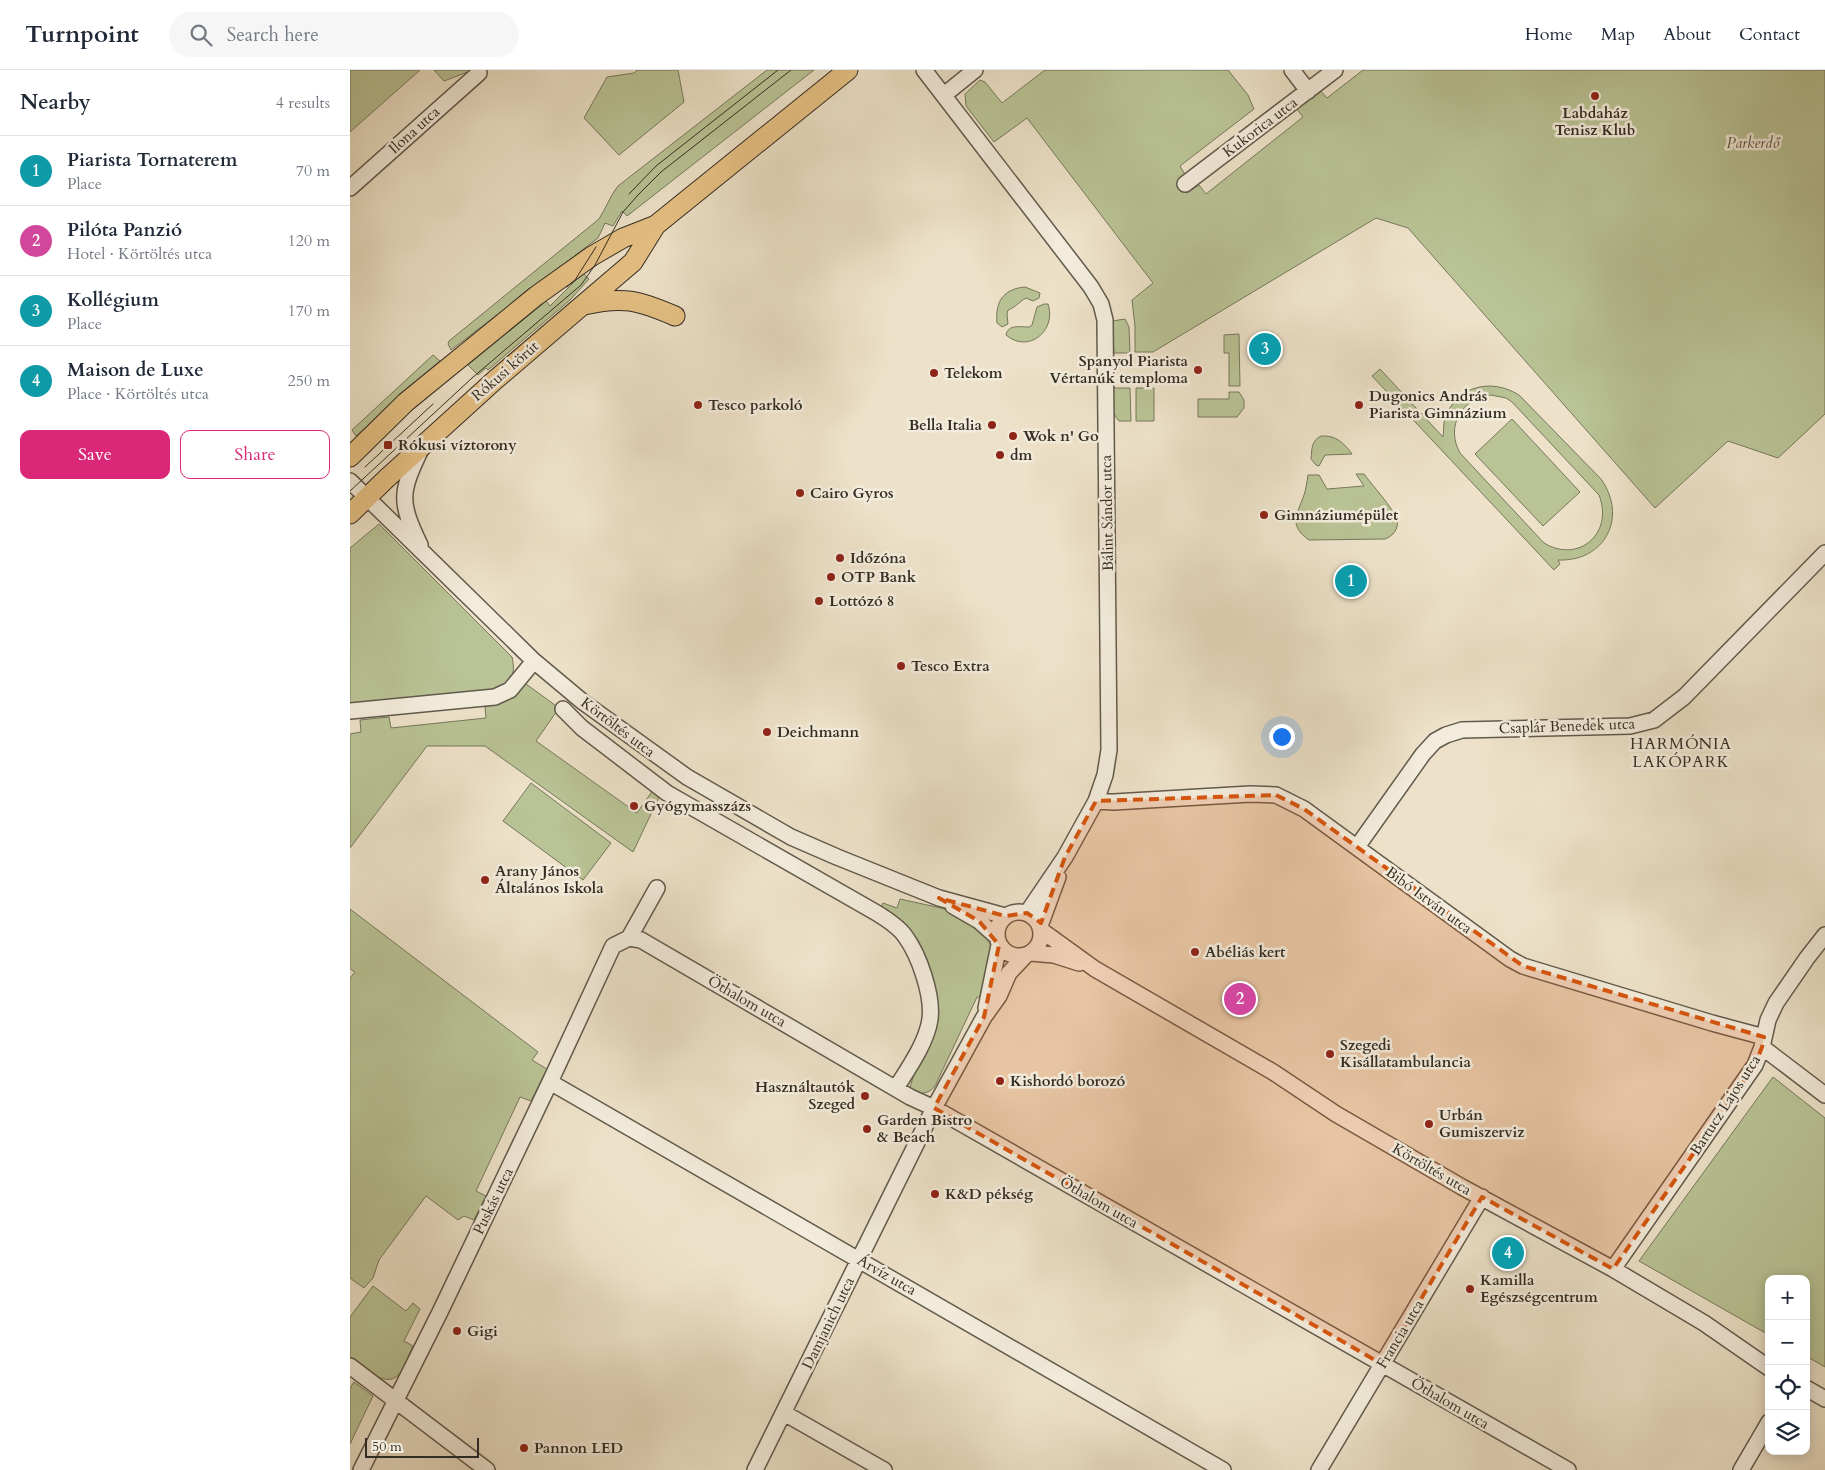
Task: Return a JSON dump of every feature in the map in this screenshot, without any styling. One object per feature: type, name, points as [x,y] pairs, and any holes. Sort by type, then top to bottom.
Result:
[{"type":"main road","name":"Rókusi körút","points":[[350,457],[406,402],[536,296],[598,252],[623,238],[656,225],[848,70]]},
{"type":"main road","name":"Rókusi körút","points":[[350,514],[423,445],[633,262],[656,225]]},
{"type":"main road","points":[[598,252],[615,255],[633,262]]},
{"type":"main road","points":[[582,305],[604,300],[623,299],[651,305],[675,316]]},
{"type":"street","name":"Bálint Sándor utca","points":[[924,70],[1091,287],[1101,304],[1105,320],[1109,750],[1105,775],[1096,801],[1065,857],[1027,913]]},
{"type":"street","points":[[944,95],[976,70]]},
{"type":"street","points":[[1292,70],[1308,91]]},
{"type":"street","name":"Kukorica utca","points":[[1185,184],[1335,70]]},
{"type":"street","name":"Ilona utca","points":[[350,188],[479,72]]},
{"type":"street","points":[[423,445],[409,474],[404,493],[404,506],[424,555]]},
{"type":"street","name":"Körtöltés utca","points":[[350,482],[534,661],[583,702],[687,777],[791,837],[836,857],[939,898],[1004,916]]},
{"type":"street","name":"Csaplár Benedek utca","points":[[1357,847],[1423,754],[1435,741],[1446,735],[1476,729],[1630,726],[1654,720],[1684,697],[1825,553]]},
{"type":"street","points":[[350,712],[495,697],[510,690],[534,661]]},
{"type":"street","points":[[564,709],[582,728],[667,792],[875,912],[904,934],[917,958],[927,985],[930,1019],[920,1048],[896,1088]]},
{"type":"street","name":"Bibó István utca","points":[[1096,801],[1114,802],[1250,794],[1276,795],[1304,808],[1523,966],[1674,1012],[1763,1042]]},
{"type":"street","name":"Bálint Sándor utca","points":[[1041,928],[1065,857]]},
{"type":"street","points":[[629,938],[657,888]]},
{"type":"street","name":"Körtöltés utca","points":[[939,898],[979,921],[998,941]]},
{"type":"street","points":[[1015,912],[1027,913],[1035,918],[1041,928],[1038,945],[1028,954],[1010,955],[998,941],[997,929],[1004,916],[1015,912]]},
{"type":"street","name":"Körtöltés utca","points":[[1041,928],[1095,969],[1273,1072],[1336,1114],[1613,1269],[1704,1323],[1765,1365]]},
{"type":"street","name":"Bartucz Lajos utca","points":[[1613,1269],[1755,1065],[1768,1020],[1776,1003],[1825,935]]},
{"type":"street","name":"Öthalom utca","points":[[629,938],[641,940],[896,1088],[1568,1470]]},
{"type":"street","name":"Puskás utca","points":[[361,1470],[440,1312],[613,946],[629,938]]},
{"type":"street","name":"Damjanich utca","points":[[984,1017],[998,941]]},
{"type":"street","name":"Körtöltés utca","points":[[1028,954],[1054,955],[1095,969]]},
{"type":"street","name":"Damjanich utca","points":[[755,1470],[934,1108],[984,1017],[999,996],[1009,973],[1028,954]]},
{"type":"street","points":[[1763,1042],[1825,1095]]},
{"type":"street","name":"Árvíz utca","points":[[550,1082],[1223,1470]]},
{"type":"street","name":"Francia utca","points":[[1319,1470],[1482,1197]]},
{"type":"street","points":[[350,1366],[487,1470]]},
{"type":"street","points":[[1810,1382],[1825,1386]]},
{"type":"street","points":[[1810,1390],[1825,1398]]},
{"type":"street","points":[[784,1412],[884,1470]]},
{"type":"street","points":[[1741,1470],[1765,1429]]},
{"type":"highlighted area","points":[[1276,795],[1304,809],[1523,966],[1764,1037],[1755,1065],[1613,1269],[1482,1197],[1382,1364],[934,1108],[984,1017],[999,945],[979,921],[939,898],[1005,916],[1027,913],[1041,923],[1065,857],[1096,801]]},
{"type":"green space","points":[[350,70],[420,70],[350,132]]},
{"type":"green space","points":[[434,70],[473,70],[444,81]]},
{"type":"green space","points":[[637,70],[678,70],[684,102],[619,155],[584,118],[607,77],[634,73]]},
{"type":"green space","points":[[767,70],[814,70],[627,216],[622,211],[613,226],[605,223],[598,238],[451,350],[448,344],[449,341],[599,219],[618,186]]},
{"type":"green space","name":"Parkerdő","points":[[1045,70],[1228,70],[1248,95],[1254,109],[1180,166],[1186,176],[1179,182],[1187,193],[1199,185],[1206,194],[1303,117],[1296,108],[1320,90],[1327,98],[1363,70],[1825,70],[1825,414],[1778,458],[1728,441],[1655,508],[1408,228],[1376,218],[1153,352],[1135,352],[1132,300],[1153,283],[1027,118],[994,142],[966,106],[965,94],[980,80],[985,82],[1002,103]]},
{"type":"green space","points":[[583,273],[589,279],[570,300],[488,370],[486,368],[478,375],[468,365],[546,301],[550,306]]},
{"type":"green space","points":[[1025,287],[1040,293],[1039,298],[1033,301],[1026,298],[1008,310],[1008,324],[1002,327],[997,323],[999,303],[1006,294],[1017,288]]},
{"type":"green space","points":[[1048,304],[1050,314],[1048,323],[1039,337],[1023,342],[1014,340],[1006,335],[1009,329],[1032,325],[1037,307]]},
{"type":"green space","points":[[1125,319],[1129,327],[1130,353],[1114,353],[1112,321]]},
{"type":"green space","points":[[1239,334],[1240,386],[1229,386],[1229,353],[1224,353],[1224,335]]},
{"type":"green space","points":[[433,355],[440,361],[356,436],[352,430]]},
{"type":"green space","points":[[1380,369],[1443,437],[1445,418],[1458,398],[1467,392],[1487,386],[1509,390],[1519,395],[1601,479],[1609,493],[1612,508],[1612,522],[1607,534],[1599,545],[1588,554],[1574,559],[1558,560],[1560,564],[1554,570],[1372,376]],"holes":[[[1491,395],[1506,398],[1512,402],[1599,495],[1602,521],[1590,541],[1581,547],[1569,550],[1557,549],[1544,543],[1460,453],[1454,433],[1459,415],[1464,408],[1481,397]]]},
{"type":"green space","points":[[1113,388],[1130,388],[1131,421],[1119,421],[1114,414]]},
{"type":"green space","points":[[1136,388],[1154,388],[1154,421],[1136,421]]},
{"type":"green space","points":[[1229,392],[1239,392],[1244,400],[1244,408],[1237,417],[1198,417],[1198,399],[1229,399]]},
{"type":"green space","points":[[1512,419],[1580,492],[1543,526],[1475,454]]},
{"type":"green space","points":[[1321,436],[1339,440],[1352,454],[1325,455],[1319,466],[1316,465],[1311,459],[1312,449],[1315,440]]},
{"type":"green space","points":[[1356,474],[1364,474],[1392,510],[1397,520],[1395,532],[1385,539],[1309,540],[1302,535],[1296,524],[1296,519],[1305,493],[1308,475],[1319,475],[1327,489],[1364,486]]},
{"type":"green space","points":[[379,524],[512,657],[513,673],[506,684],[496,691],[350,707],[350,548]]},
{"type":"green space","points":[[526,684],[559,708],[536,741],[637,813],[653,790],[660,795],[633,852],[485,746],[427,746],[350,848],[350,734],[361,732],[360,720],[389,717],[391,728],[486,718],[485,707],[508,700]]},
{"type":"green space","points":[[531,783],[611,843],[583,880],[503,821]]},
{"type":"green space","points":[[900,899],[941,908],[967,919],[986,936],[993,950],[982,997],[977,997],[936,1084],[930,1091],[916,1094],[910,1087],[936,1014],[937,996],[932,974],[916,937],[900,921],[881,907],[883,903],[897,908]]},
{"type":"green space","points":[[350,909],[538,1052],[532,1060],[547,1069],[531,1101],[520,1097],[476,1191],[486,1196],[474,1220],[464,1216],[458,1220],[426,1196],[379,1260],[373,1278],[364,1288],[350,1278],[350,978],[355,972],[350,969]]},
{"type":"green space","points":[[1773,1077],[1825,1118],[1825,1367],[1810,1358],[1810,1275],[1765,1275],[1765,1333],[1639,1261]]},
{"type":"green space","points":[[373,1286],[406,1311],[413,1303],[420,1309],[404,1341],[413,1346],[406,1362],[401,1372],[389,1379],[375,1375],[350,1357],[350,1317]]},
{"type":"green space","points":[[354,1382],[373,1396],[350,1444],[350,1388]]},
{"type":"tram line","points":[[629,194],[656,166],[778,70]]},
{"type":"tram line","points":[[350,491],[472,378],[581,285],[595,265],[623,212],[661,172],[791,70]]},
{"type":"tram line","points":[[567,287],[575,280],[596,247]]},
{"type":"tram line","points":[[365,467],[433,404]]},
{"type":"place","name":"Labdaház Tenisz Klub","points":[[1595,96]]},
{"type":"place","name":"Kollégium","points":[[1265,349]]},
{"type":"place","name":"Spanyol Piarista Vértanúk temploma","points":[[1198,370]]},
{"type":"place","name":"Telekom","points":[[934,373]]},
{"type":"place","name":"Tesco parkoló","points":[[698,405]]},
{"type":"place","name":"Dugonics András Piarista Gimnázium","points":[[1359,405]]},
{"type":"place","name":"Bella Italia","points":[[992,425]]},
{"type":"place","name":"Wok n' Go","points":[[1013,436]]},
{"type":"place","name":"Rókusi víztorony","points":[[388,445]]},
{"type":"place","name":"dm","points":[[1000,455]]},
{"type":"place","name":"Cairo Gyros","points":[[800,493]]},
{"type":"place","name":"Gimnáziumépület","points":[[1264,515]]},
{"type":"place","name":"Időzóna","points":[[840,558]]},
{"type":"place","name":"OTP Bank","points":[[831,577]]},
{"type":"place","name":"Piarista Tornaterem","points":[[1351,581]]},
{"type":"place","name":"Lottózó 8","points":[[819,601]]},
{"type":"place","name":"Tesco Extra","points":[[901,666]]},
{"type":"place","name":"Deichmann","points":[[767,732]]},
{"type":"place","name":"Gyógymasszázs","points":[[634,806]]},
{"type":"place","name":"Arany János Általános Iskola","points":[[485,880]]},
{"type":"place","name":"Abéliás kert","points":[[1195,952]]},
{"type":"place","name":"Pilóta Panzió","points":[[1240,999]]},
{"type":"place","name":"Szegedi Kisállatambulancia","points":[[1330,1054]]},
{"type":"place","name":"Kishordó borozó","points":[[1000,1081]]},
{"type":"place","name":"Használtautók Szeged","points":[[865,1096]]},
{"type":"place","name":"Urbán Gumiszerviz","points":[[1429,1124]]},
{"type":"place","name":"Garden Bistro & Beach","points":[[867,1129]]},
{"type":"place","name":"K&D pékség","points":[[935,1194]]},
{"type":"place","name":"Maison de Luxe","points":[[1508,1253]]},
{"type":"place","name":"Kamilla Egészségcentrum","points":[[1470,1289]]},
{"type":"place","name":"Gigi","points":[[457,1331]]},
{"type":"place","name":"Pannon LED","points":[[524,1448]]},
{"type":"district","name":"HARMÓNIA LAKÓPARK","points":[[1681,753]]}]
